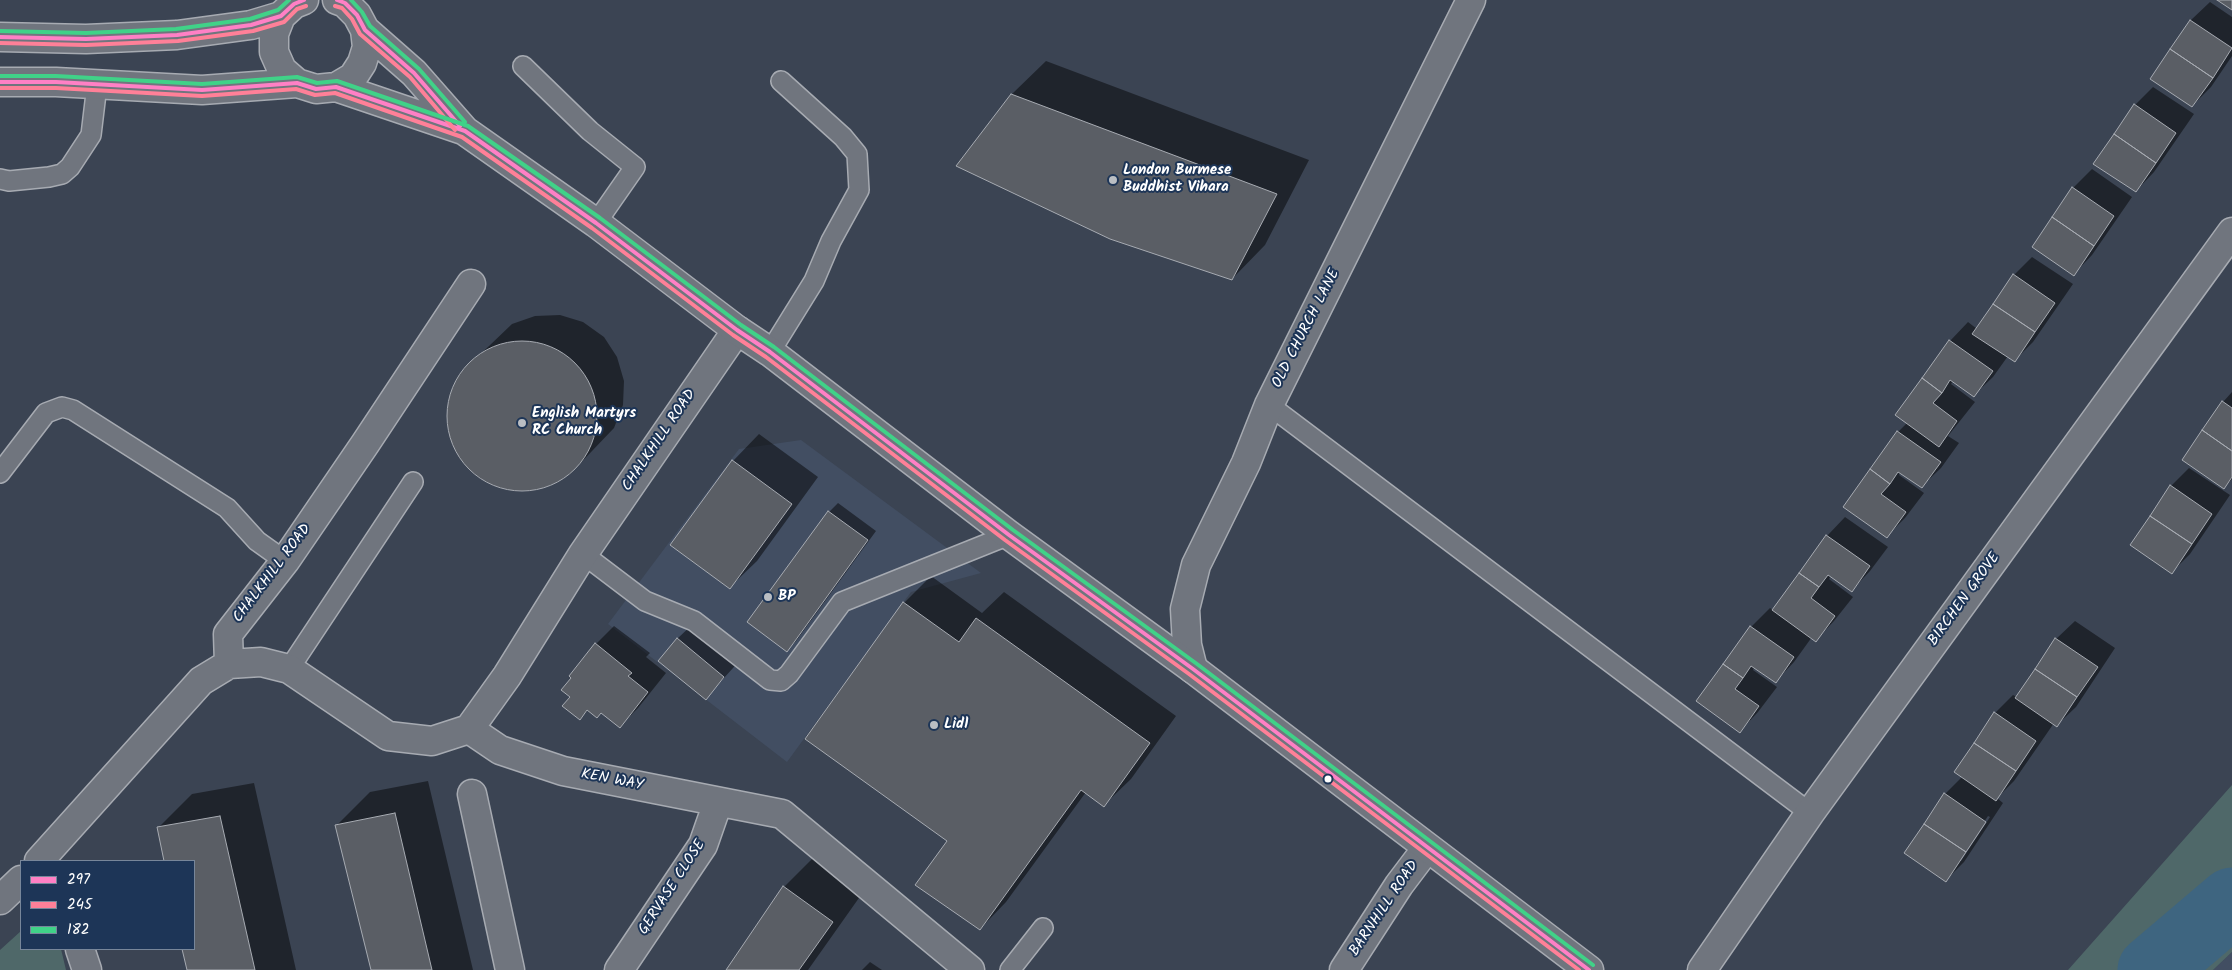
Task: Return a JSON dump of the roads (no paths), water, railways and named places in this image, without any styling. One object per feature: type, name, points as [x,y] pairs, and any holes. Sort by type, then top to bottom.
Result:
[{"type":"street","name":"OLD CHURCH LANE","points":[[1192,669],[1185,624],[1185,609],[1196,565],[1246,463],[1268,405],[1471,0]]},
{"type":"street","points":[[0,37],[86,39],[177,35],[251,25],[294,5]]},
{"type":"street","points":[[294,5],[274,34],[274,52],[282,70],[297,84]]},
{"type":"street","points":[[336,87],[353,76],[362,63],[366,47],[355,11]]},
{"type":"street","points":[[355,11],[414,73],[465,131],[596,222],[1009,535],[1192,669],[1589,970]]},
{"type":"street","points":[[0,82],[202,90],[297,84],[316,89],[336,87],[465,131]]},
{"type":"street","name":"BIRCHEN GROVE","points":[[1702,970],[1810,814],[2232,232]]},
{"type":"street","name":"CHALKHILL ROAD","points":[[230,664],[228,634],[285,561],[471,284]]},
{"type":"street","name":"CHALKHILL ROAD","points":[[468,729],[507,676],[583,554],[737,330]]},
{"type":"street","points":[[40,860],[201,681],[230,664],[261,662],[289,669],[388,736],[432,741],[468,729]]},
{"type":"street","name":"KEN WAY","points":[[468,729],[500,750],[563,771],[782,814],[970,970]]},
{"type":"street","points":[[472,794],[510,970]]},
{"type":"street","name":"GERVASE CLOSE","points":[[619,970],[703,845],[718,802]]},
{"type":"street","name":"BARNHILL ROAD","points":[[1344,970],[1399,885],[1427,848]]},
{"type":"street","points":[[0,900],[20,881]]},
{"type":"street","points":[[80,950],[87,970]]},
{"type":"lane","points":[[523,66],[590,131],[635,167],[596,222]]},
{"type":"lane","points":[[770,352],[814,281],[831,242],[859,190],[857,154],[843,137],[781,81]]},
{"type":"lane","points":[[0,179],[9,181],[50,177],[62,174],[70,167],[91,135],[97,85]]},
{"type":"lane","points":[[1268,405],[1810,814]]},
{"type":"lane","points":[[0,473],[46,413],[62,407],[74,410],[227,508],[257,541],[285,561]]},
{"type":"lane","points":[[289,669],[413,482]]},
{"type":"lane","points":[[583,554],[645,601],[694,621],[770,680],[781,681],[789,674],[842,602],[1009,535]]},
{"type":"lane","points":[[1010,970],[1043,928]]},
{"type":"waterway","points":[[2152,970],[2232,902]]},
{"type":"place","name":"London Burmese Buddhist Vihara","points":[[1113,180]]},
{"type":"place","name":"English Martyrs RC Church","points":[[522,423]]},
{"type":"place","name":"BP","points":[[768,597]]},
{"type":"place","name":"Lidl","points":[[934,725]]}]
